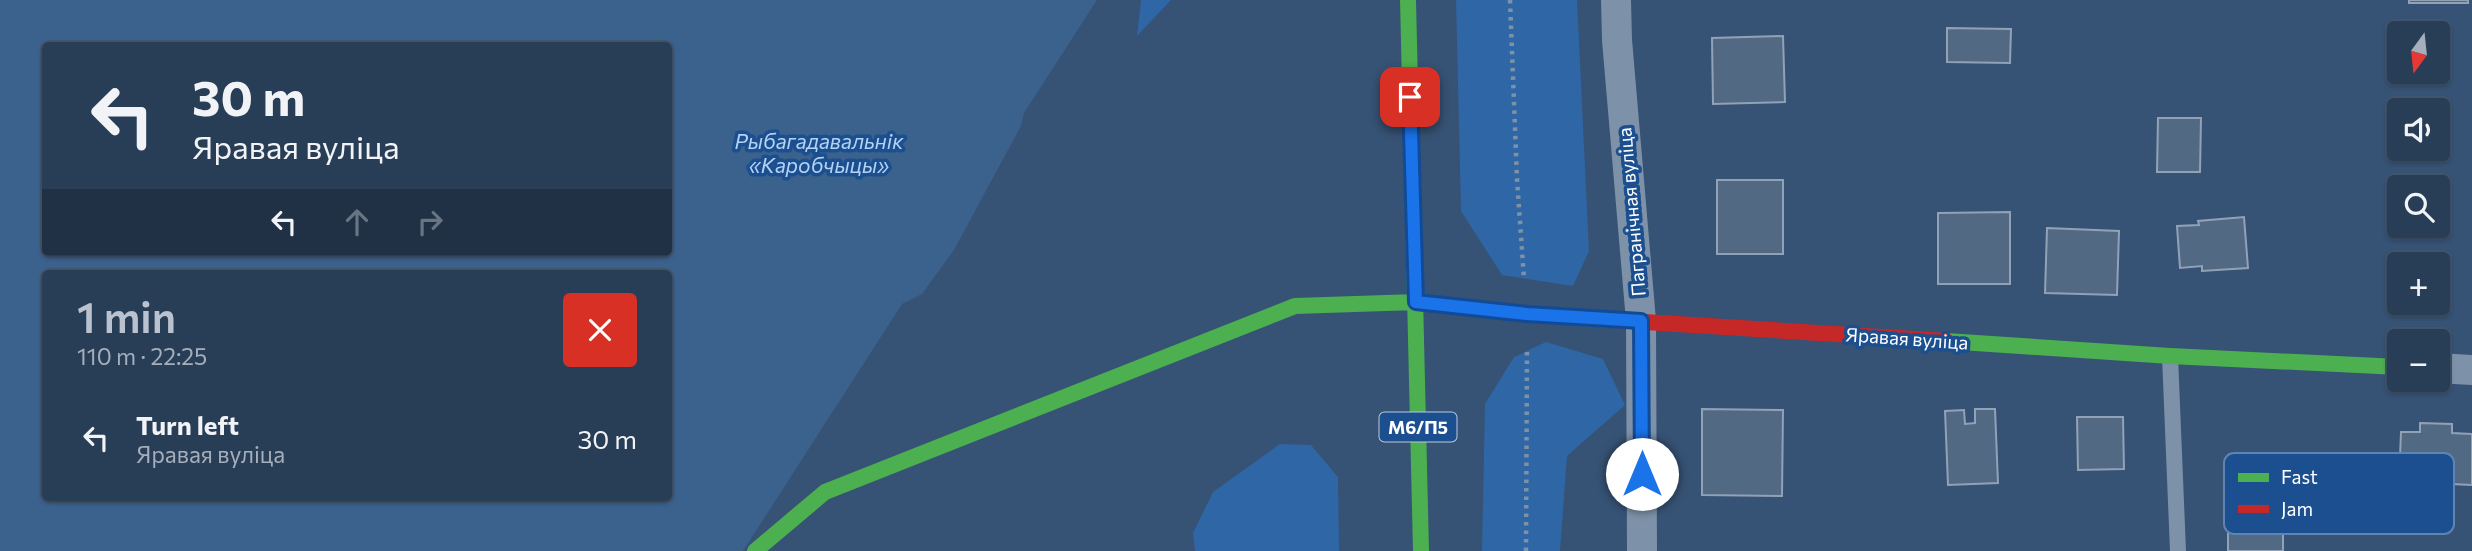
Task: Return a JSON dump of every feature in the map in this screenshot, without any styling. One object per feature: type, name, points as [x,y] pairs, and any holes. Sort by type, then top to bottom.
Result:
[{"type":"street","name":"М6/П5","points":[[1408,0],[1421,551]]},
{"type":"street","name":"Пагранічная вуліца","points":[[1616,0],[1617,40],[1641,321],[1642,551]]},
{"type":"street","name":"Яравая вуліца","points":[[755,551],[824,492],[1295,306],[1416,302],[1527,314],[2170,356],[2387,365]]},
{"type":"street","points":[[2450,369],[2472,370]]},
{"type":"lane","points":[[2170,356],[2178,551]]},
{"type":"shaded area","points":[[1141,0],[1171,0],[1137,36]]},
{"type":"shaded area","points":[[1456,0],[1577,0],[1589,251],[1573,286],[1502,275],[1461,211]]},
{"type":"shaded area","points":[[1546,342],[1603,359],[1625,405],[1567,456],[1560,551],[1482,551],[1485,404],[1514,357]]},
{"type":"shaded area","points":[[1280,444],[1311,445],[1338,477],[1339,551],[1195,551],[1193,533],[1213,492]]},
{"type":"water","name":"Рыбагадавальнік «Каробчыцы»","points":[[0,0],[1097,0],[1024,113],[1021,126],[954,250],[922,294],[902,304],[743,551],[0,551]]},
{"type":"building","points":[[2409,0],[2468,0],[2468,3],[2409,3]]},
{"type":"building","points":[[1947,28],[2011,29],[2010,63],[1947,62]]},
{"type":"building","points":[[1783,36],[1785,102],[1713,104],[1712,38]]},
{"type":"building","points":[[2158,118],[2201,118],[2200,172],[2157,172]]},
{"type":"building","points":[[1717,180],[1783,180],[1783,254],[1717,254]]},
{"type":"building","points":[[2010,212],[2010,284],[1938,284],[1938,213]]},
{"type":"building","points":[[2244,217],[2248,268],[2202,271],[2202,266],[2180,268],[2177,226],[2199,225],[2198,221]]},
{"type":"building","points":[[2047,228],[2119,231],[2117,295],[2045,293]]},
{"type":"building","points":[[1702,409],[1783,410],[1782,496],[1702,495]]},
{"type":"building","points":[[1975,409],[1995,409],[1998,483],[1948,485],[1945,411],[1964,410],[1965,424],[1975,423]]},
{"type":"building","points":[[2077,417],[2123,417],[2124,469],[2078,470]]},
{"type":"building","points":[[2420,423],[2452,424],[2452,433],[2472,434],[2472,485],[2454,484],[2454,453],[2400,453],[2401,432],[2420,432]]},
{"type":"building","points":[[2228,534],[2283,534],[2283,551],[2228,551]]},
{"type":"traffic: fast","points":[[1408,0],[1421,551]]},
{"type":"traffic: fast","points":[[755,551],[825,492],[1295,306],[1416,302],[1613,320]]},
{"type":"traffic: fast","points":[[1946,341],[2387,366]]},
{"type":"traffic: jam","points":[[1613,320],[1946,341]]},
{"type":"route","points":[[1410,97],[1416,302],[1527,314],[1641,321],[1642,474]]}]
